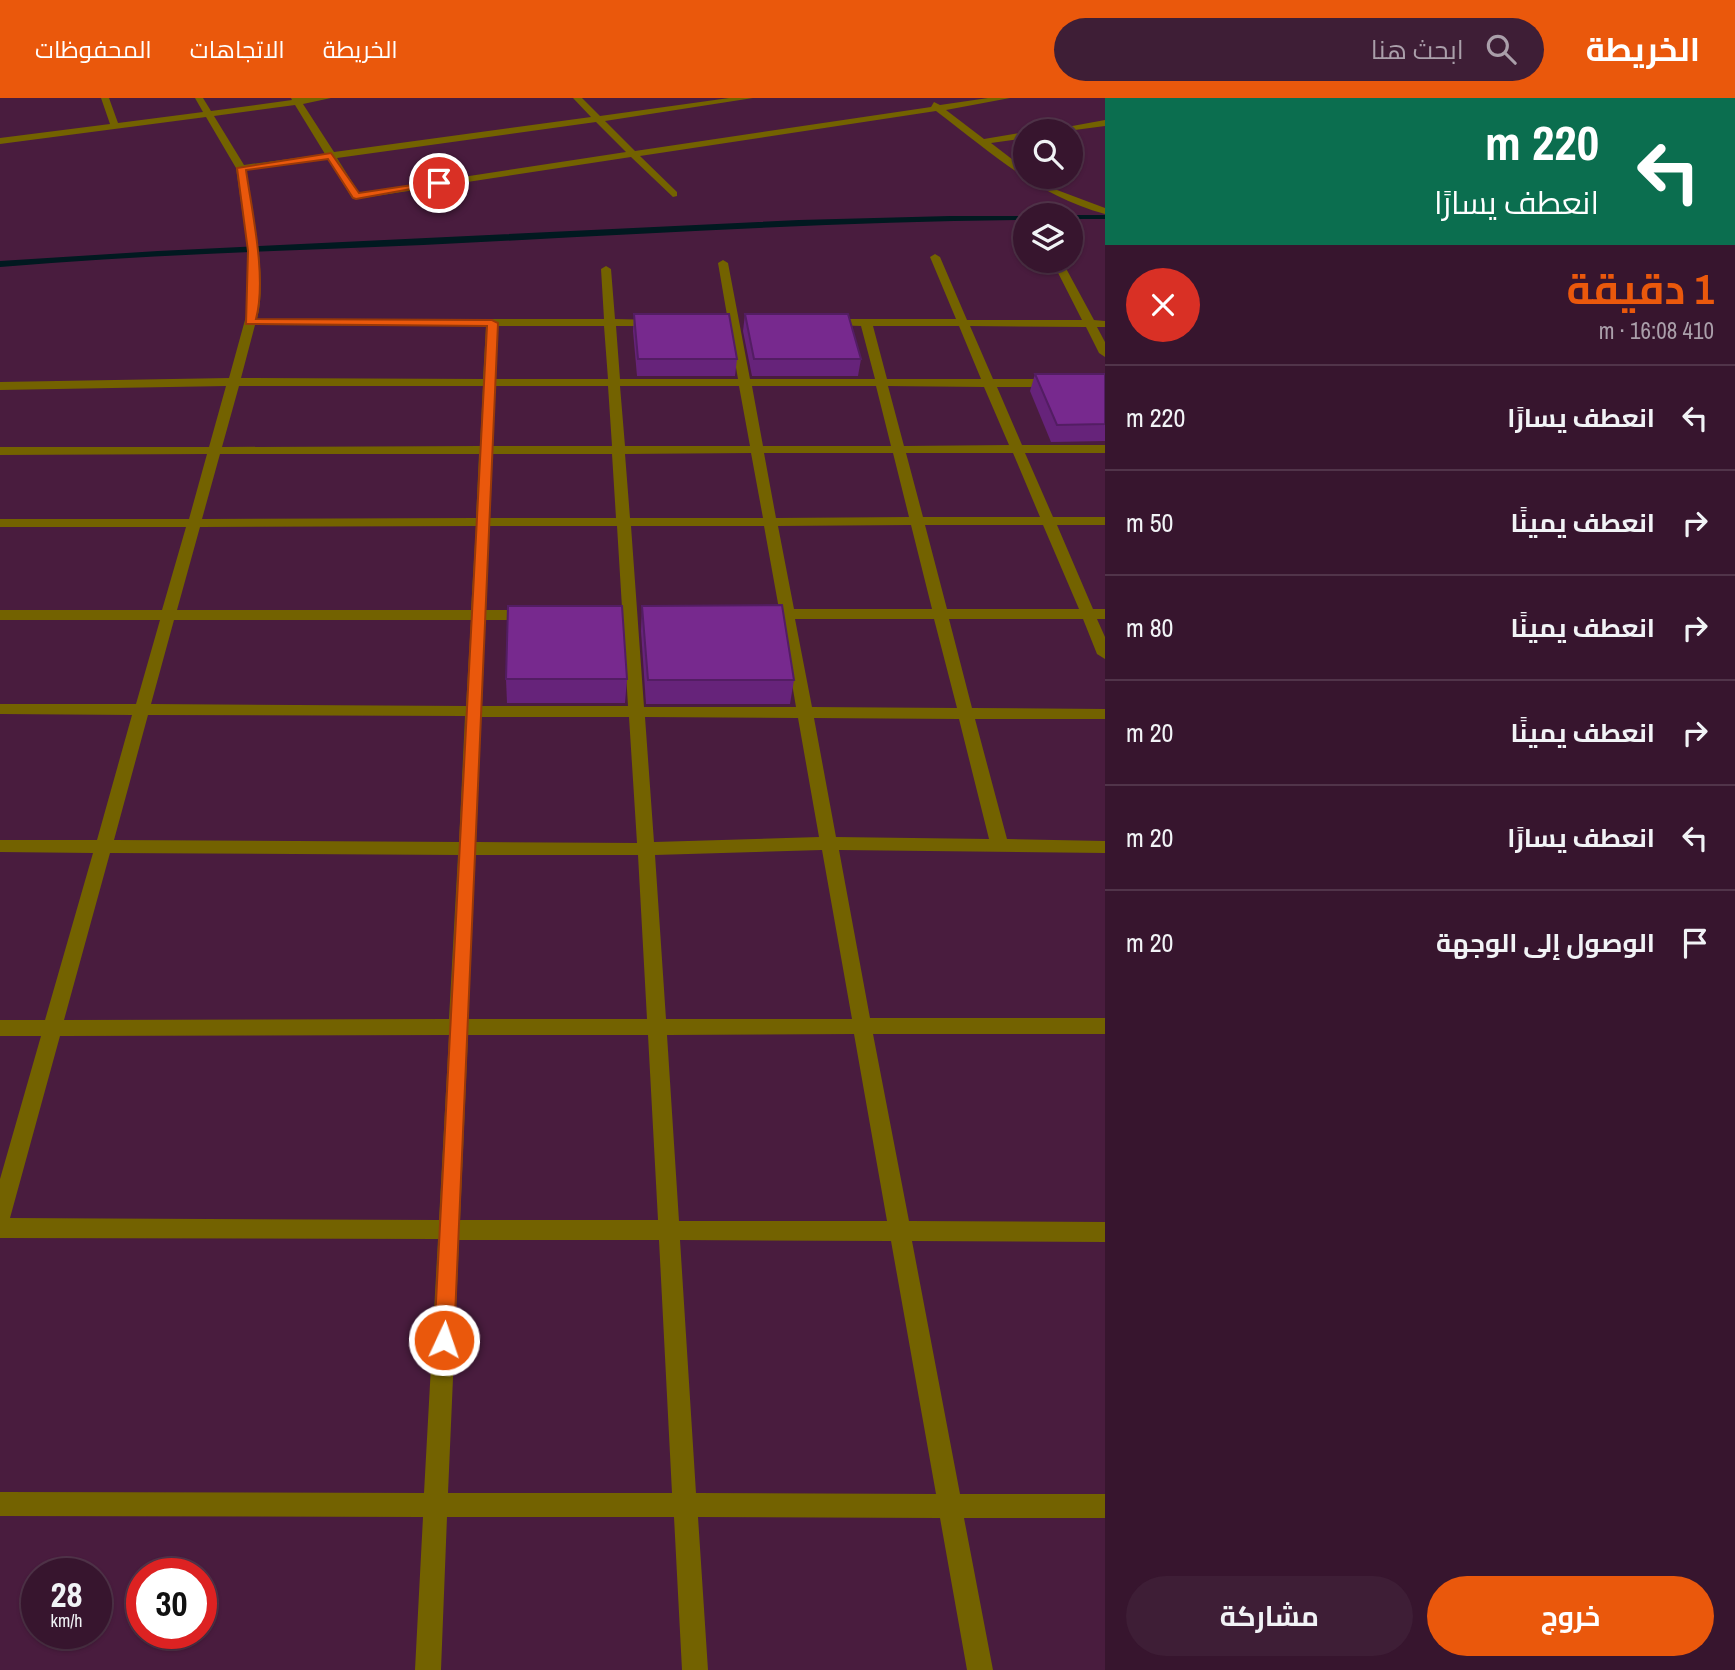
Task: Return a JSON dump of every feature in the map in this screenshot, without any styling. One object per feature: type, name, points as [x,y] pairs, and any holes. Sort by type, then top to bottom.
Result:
[{"type":"street","points":[[105,98],[115,126]]},
{"type":"street","points":[[0,1216],[254,309],[253,251],[241,168],[199,98]]},
{"type":"street","points":[[0,141],[327,98]]},
{"type":"street","points":[[577,98],[673,194]]},
{"type":"street","points":[[241,168],[749,98]]},
{"type":"street","points":[[925,98],[1013,165]]},
{"type":"street","points":[[296,100],[356,196],[1006,98]]},
{"type":"street","points":[[1083,126],[1105,123]]},
{"type":"street","points":[[982,142],[1013,137]]},
{"type":"street","points":[[1048,189],[1105,211]]},
{"type":"street","points":[[935,257],[1105,654]]},
{"type":"street","points":[[723,263],[980,1670]]},
{"type":"street","points":[[606,269],[646,849],[695,1670]]},
{"type":"street","points":[[1063,273],[1105,353]]},
{"type":"street","points":[[250,322],[665,323]]},
{"type":"street","points":[[866,322],[1000,846]]},
{"type":"street","points":[[428,1670],[492,323]]},
{"type":"street","points":[[813,323],[1105,324]]},
{"type":"street","points":[[0,386],[233,382],[1066,383]]},
{"type":"street","points":[[0,451],[1105,449]]},
{"type":"street","points":[[0,523],[1105,522]]},
{"type":"street","points":[[760,614],[1105,614]]},
{"type":"street","points":[[0,615],[548,615]]},
{"type":"street","points":[[0,709],[1105,714]]},
{"type":"street","points":[[0,846],[646,849],[828,844],[1105,847]]},
{"type":"street","points":[[0,1028],[1105,1026]]},
{"type":"street","points":[[0,1228],[1105,1233]]},
{"type":"street","points":[[0,1504],[1105,1506]]},
{"type":"building","points":[[634,314],[729,314],[737,359],[638,359]]},
{"type":"building","points":[[745,314],[848,314],[861,359],[754,359]]},
{"type":"building","points":[[1035,374],[1105,374],[1105,424],[1057,425]]},
{"type":"building","points":[[782,605],[794,680],[648,680],[642,606]]},
{"type":"building","points":[[508,606],[622,606],[627,679],[506,679]]},
{"type":"waterway","points":[[1083,217],[1105,217]]},
{"type":"waterway","points":[[0,264],[158,253],[724,226],[1013,218]]},
{"type":"route","points":[[439,183],[356,196],[331,156],[241,168],[253,251],[254,309],[250,322],[492,323],[444,1340]]}]
